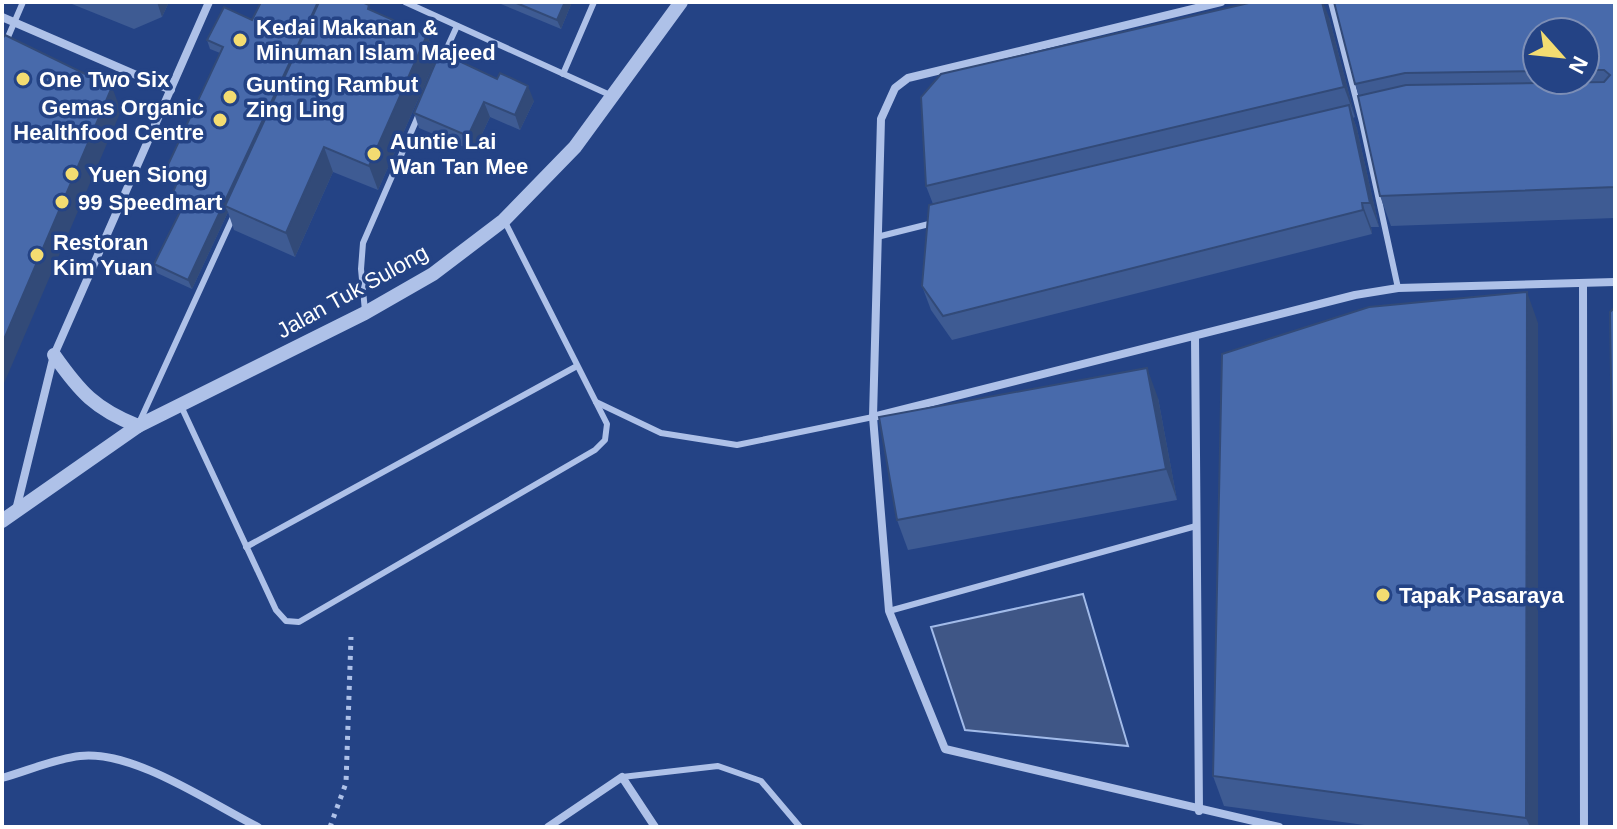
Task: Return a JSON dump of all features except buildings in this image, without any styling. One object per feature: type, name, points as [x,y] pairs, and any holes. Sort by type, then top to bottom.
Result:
[{"type":"street","points":[[16,511],[54,355],[209,2]]},
{"type":"street","name":"Jalan Tuk Sulong","points":[[2,521],[138,426],[365,313],[433,274],[504,220],[575,147],[681,2]]},
{"type":"street","points":[[1221,2],[908,78],[895,88],[881,119],[873,417],[889,611],[945,749],[1199,811],[1279,827]]},
{"type":"street","points":[[2,17],[171,90]]},
{"type":"street","points":[[873,417],[1398,288],[1615,282]]},
{"type":"street","points":[[1583,283],[1584,827]]},
{"type":"street","points":[[1195,336],[1199,811]]},
{"type":"street","points":[[54,355],[80,392],[107,414],[138,426]]},
{"type":"street","points":[[2,778],[64,759],[100,756],[142,768],[258,827]]},
{"type":"street","points":[[548,827],[622,777],[655,827]]},
{"type":"lane","points":[[2,51],[23,2]]},
{"type":"lane","points":[[405,2],[613,97]]},
{"type":"lane","points":[[563,74],[594,2]]},
{"type":"lane","points":[[1331,2],[1362,122],[1398,288]]},
{"type":"lane","points":[[438,69],[457,26]]},
{"type":"lane","points":[[365,313],[361,269],[363,243],[426,98]]},
{"type":"lane","points":[[1347,125],[1377,118]]},
{"type":"lane","points":[[138,426],[241,200]]},
{"type":"lane","points":[[181,406],[280,617],[299,622],[595,450],[605,440],[607,424],[504,220]]},
{"type":"lane","points":[[876,237],[937,222]]},
{"type":"lane","points":[[246,547],[577,366]]},
{"type":"lane","points":[[596,402],[661,433],[737,445],[873,417]]},
{"type":"lane","points":[[889,611],[1196,526]]},
{"type":"lane","points":[[622,777],[718,766],[761,781],[800,827]]},
{"type":"path","points":[[330,827],[346,783],[351,637]]},
{"type":"water","points":[[1083,594],[1128,746],[965,730],[931,627]]},
{"type":"place","name":"Kedai Makanan & Minuman Islam Majeed","points":[[240,40]]},
{"type":"place","name":"One Two Six","points":[[23,79]]},
{"type":"place","name":"Gunting Rambut Zing Ling","points":[[230,97]]},
{"type":"place","name":"Gemas Organic Healthfood Centre","points":[[220,120]]},
{"type":"place","name":"Auntie Lai Wan Tan Mee","points":[[374,154]]},
{"type":"place","name":"Yuen Siong","points":[[72,174]]},
{"type":"place","name":"99 Speedmart","points":[[62,202]]},
{"type":"place","name":"Restoran Kim Yuan","points":[[37,255]]},
{"type":"place","name":"Tapak Pasaraya","points":[[1383,595]]}]
